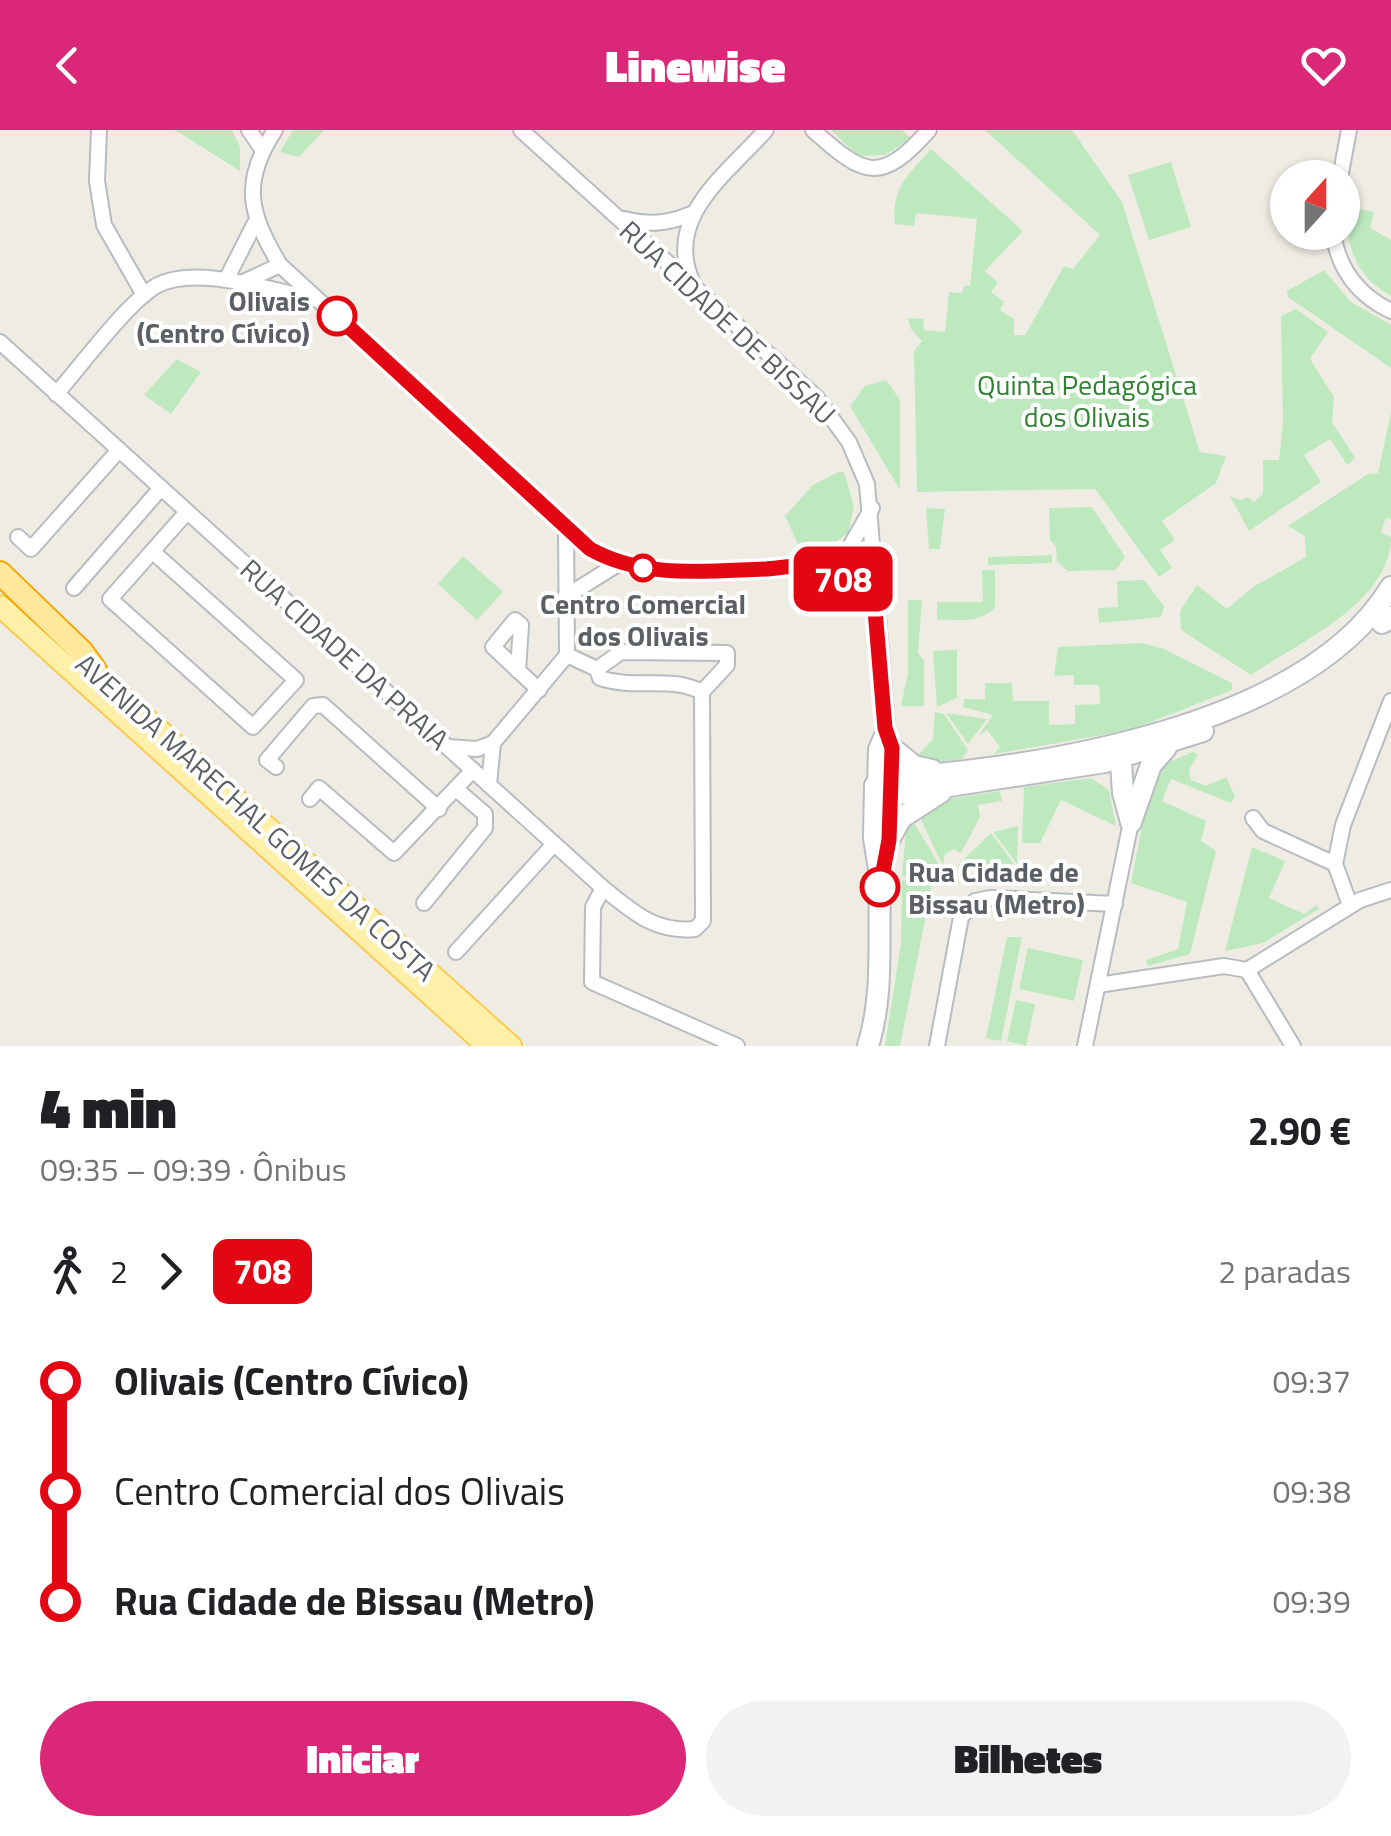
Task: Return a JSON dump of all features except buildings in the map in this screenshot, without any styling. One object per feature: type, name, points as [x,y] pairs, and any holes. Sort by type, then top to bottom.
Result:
[{"type":"highway","points":[[0,574],[82,652],[95,670]]},
{"type":"main road","points":[[886,786],[1072,768],[1123,753],[1309,670],[1361,628],[1391,586]]},
{"type":"main road","name":"AVENIDA MARECHAL GOMES DA COSTA","points":[[0,588],[511,1046]]},
{"type":"main road","name":"AVENIDA MARECHAL GOMES DA COSTA","points":[[0,606],[486,1046]]},
{"type":"main road","points":[[888,738],[914,766],[949,779],[1172,744],[1302,688],[1346,658],[1388,617]]},
{"type":"main road","points":[[1132,796],[1155,758],[1172,744]]},
{"type":"main road","points":[[1123,753],[1132,796],[1131,822]]},
{"type":"main road","points":[[1072,768],[1103,774],[1132,796]]},
{"type":"main road","points":[[889,840],[900,818],[949,779]]},
{"type":"main road","name":"RUA CIDADE DE BISSAU","points":[[880,876],[889,840],[886,786]]},
{"type":"main road","name":"RUA CIDADE DE BISSAU","points":[[868,1046],[879,997],[880,876],[874,838],[886,786]]},
{"type":"street","points":[[99,130],[97,181],[104,225],[144,296]]},
{"type":"street","points":[[249,130],[262,149]]},
{"type":"street","points":[[232,282],[255,222],[255,177],[262,149],[275,130]]},
{"type":"street","name":"RUA CIDADE DE BISSAU","points":[[521,130],[816,398],[836,422],[862,467],[872,508],[875,610],[888,738],[876,749],[886,786]]},
{"type":"street","points":[[618,218],[645,224],[669,223],[690,214],[766,130]]},
{"type":"street","points":[[813,130],[852,164],[876,170],[900,161],[929,130]]},
{"type":"street","points":[[1343,160],[1349,130]]},
{"type":"street","points":[[690,214],[683,237],[684,262],[694,286]]},
{"type":"street","points":[[255,222],[280,265],[566,528],[618,564],[668,572],[810,566],[848,550],[872,508]]},
{"type":"street","points":[[1340,250],[1350,279],[1390,310]]},
{"type":"street","points":[[232,282],[280,265]]},
{"type":"street","points":[[56,394],[144,296],[170,281],[232,282],[317,299]]},
{"type":"street","name":"RUA CIDADE DA PRAIA","points":[[3,351],[119,450],[603,888],[654,926],[673,931],[695,929],[703,920],[702,692]]},
{"type":"street","points":[[18,537],[31,549],[119,450]]},
{"type":"street","points":[[74,588],[161,488]]},
{"type":"street","points":[[153,552],[296,680],[253,728],[110,600],[187,512]]},
{"type":"street","points":[[446,746],[476,749],[493,743],[567,655],[566,528]]},
{"type":"street","points":[[565,598],[618,564]]},
{"type":"street","points":[[810,566],[857,588],[875,610]]},
{"type":"street","points":[[621,652],[727,653],[724,672],[702,692],[672,681],[620,684],[600,678],[598,669],[621,652]]},
{"type":"street","points":[[567,655],[598,669]]},
{"type":"street","points":[[518,671],[539,690]]},
{"type":"street","points":[[1350,905],[1335,864],[1343,825],[1391,701]]},
{"type":"street","points":[[276,767],[267,760],[313,706],[323,705],[440,809]]},
{"type":"street","points":[[490,785],[493,743]]},
{"type":"street","points":[[310,799],[319,788],[394,853],[473,770]]},
{"type":"street","points":[[424,903],[485,828],[485,814],[456,789]]},
{"type":"street","points":[[1253,818],[1263,831],[1335,864]]},
{"type":"street","points":[[1084,1046],[1131,822]]},
{"type":"street","points":[[456,952],[554,844]]},
{"type":"street","points":[[603,888],[593,907],[592,982],[737,1046]]},
{"type":"street","points":[[1098,985],[1224,966],[1247,970],[1350,905],[1391,890]]},
{"type":"street","points":[[937,1046],[966,907],[991,898],[1115,904]]},
{"type":"street","points":[[1247,970],[1293,1046]]},
{"type":"green space","points":[[175,130],[232,130],[240,147],[240,171]]},
{"type":"green space","points":[[293,130],[324,130],[299,157],[280,152]]},
{"type":"green space","points":[[831,130],[902,130],[911,138],[885,155],[858,156]]},
{"type":"green space","name":"Quinta Pedagógica dos Olivais","points":[[985,130],[1072,130],[1122,202],[1200,452],[1226,456],[1216,483],[1162,521],[1175,540],[1160,550],[1172,568],[1159,577],[1095,489],[917,492],[914,351],[922,341],[911,329],[908,318],[924,319],[923,330],[945,332],[949,292],[962,293],[964,286],[970,286],[977,219],[916,213],[914,226],[895,224],[896,201],[908,175],[931,149],[1023,231],[985,271],[998,283],[991,292],[1004,302],[1000,310],[1014,319],[1014,335],[1025,335],[1064,266],[1073,269],[1100,235]]},
{"type":"green space","points":[[1171,162],[1191,227],[1149,240],[1128,175]]},
{"type":"green space","points":[[1360,209],[1374,212],[1370,228],[1391,240],[1391,296],[1369,279],[1352,250],[1360,250]]},
{"type":"green space","points":[[1324,270],[1351,302],[1391,325],[1391,368],[1288,297],[1287,291]]},
{"type":"green space","points":[[1296,309],[1328,332],[1310,359],[1334,397],[1332,422],[1355,458],[1347,465],[1330,439],[1304,455],[1321,482],[1249,531],[1230,496],[1240,500],[1248,497],[1254,502],[1263,494],[1263,460],[1279,460],[1283,422],[1281,316]]},
{"type":"green space","points":[[177,359],[201,372],[171,414],[144,395]]},
{"type":"green space","points":[[886,380],[900,400],[900,490],[850,406],[865,386]]},
{"type":"green space","points":[[1391,413],[1391,519],[1386,518],[1381,532],[1391,537],[1387,560],[1360,601],[1317,634],[1251,675],[1181,630],[1180,611],[1197,585],[1227,609],[1253,587],[1306,557],[1305,536],[1288,526],[1368,474],[1378,473]]},
{"type":"green space","points":[[844,472],[854,506],[848,533],[826,549],[798,544],[785,516],[813,485]]},
{"type":"green space","points":[[1092,507],[1125,557],[1116,570],[1068,571],[1057,562],[1056,546],[1050,540],[1049,508]]},
{"type":"green space","points":[[926,508],[945,509],[940,549],[929,549]]},
{"type":"green space","points":[[1052,555],[1052,563],[988,565],[988,557]]},
{"type":"green space","points":[[463,556],[503,592],[477,620],[438,584]]},
{"type":"green space","points":[[982,570],[995,570],[995,607],[976,618],[937,620],[937,602],[983,602]]},
{"type":"green space","points":[[1144,580],[1164,606],[1161,617],[1099,623],[1098,608],[1118,607],[1117,581]]},
{"type":"green space","points":[[908,600],[922,600],[918,653],[924,661],[924,706],[901,706],[908,673]]},
{"type":"green space","points":[[1142,643],[1164,649],[1232,683],[1232,690],[1131,730],[994,754],[1000,747],[987,730],[978,736],[993,715],[963,707],[964,699],[985,699],[985,683],[1012,683],[1013,701],[1049,701],[1049,725],[1075,724],[1075,705],[1100,704],[1099,685],[1074,685],[1074,675],[1054,676],[1058,647]]},
{"type":"green space","points":[[957,650],[957,698],[937,707],[933,651]]},
{"type":"green space","points":[[935,712],[944,714],[968,750],[962,759],[930,763],[914,759],[933,739]]},
{"type":"green space","points":[[946,713],[987,719],[968,744]]},
{"type":"green space","points":[[1193,752],[1198,755],[1189,770],[1191,780],[1206,786],[1226,777],[1235,796],[1231,803],[1171,779],[1162,801],[1206,821],[1201,841],[1216,851],[1190,954],[1148,966],[1146,960],[1178,949],[1187,902],[1131,883],[1151,780],[1159,766]]},
{"type":"green space","points":[[1091,778],[1109,790],[1116,826],[1061,800],[1040,843],[1022,843],[1024,787]]},
{"type":"green space","points":[[1000,791],[1002,801],[978,805],[980,817],[961,853],[954,849],[945,854],[943,866],[919,816],[943,800]]},
{"type":"green space","points":[[913,821],[941,868],[933,881],[902,876],[906,832]]},
{"type":"green space","points":[[1018,826],[1017,864],[993,832]]},
{"type":"green space","points":[[991,833],[1014,864],[957,866]]},
{"type":"green space","points":[[1252,847],[1285,861],[1269,898],[1304,914],[1317,905],[1319,909],[1263,943],[1225,951]]},
{"type":"green space","points":[[902,880],[932,885],[900,1046],[885,1046],[901,943]]},
{"type":"green space","points":[[1007,937],[1022,937],[1001,1041],[986,1038]]},
{"type":"green space","points":[[1028,948],[1083,960],[1074,1001],[1019,989]]},
{"type":"green space","points":[[1016,1000],[1035,1004],[1026,1046],[1007,1041]]},
{"type":"bus line","name":"708","points":[[337,316],[590,549],[618,564],[668,572],[810,566],[837,576],[867,596],[875,610],[885,728],[892,748],[889,840],[880,887]]},
{"type":"place","name":"Olivais (Centro Cívico)","points":[[337,316]]},
{"type":"place","name":"Centro Comercial dos Olivais","points":[[643,568]]},
{"type":"place","name":"Rua Cidade de Bissau (Metro)","points":[[880,887]]}]
